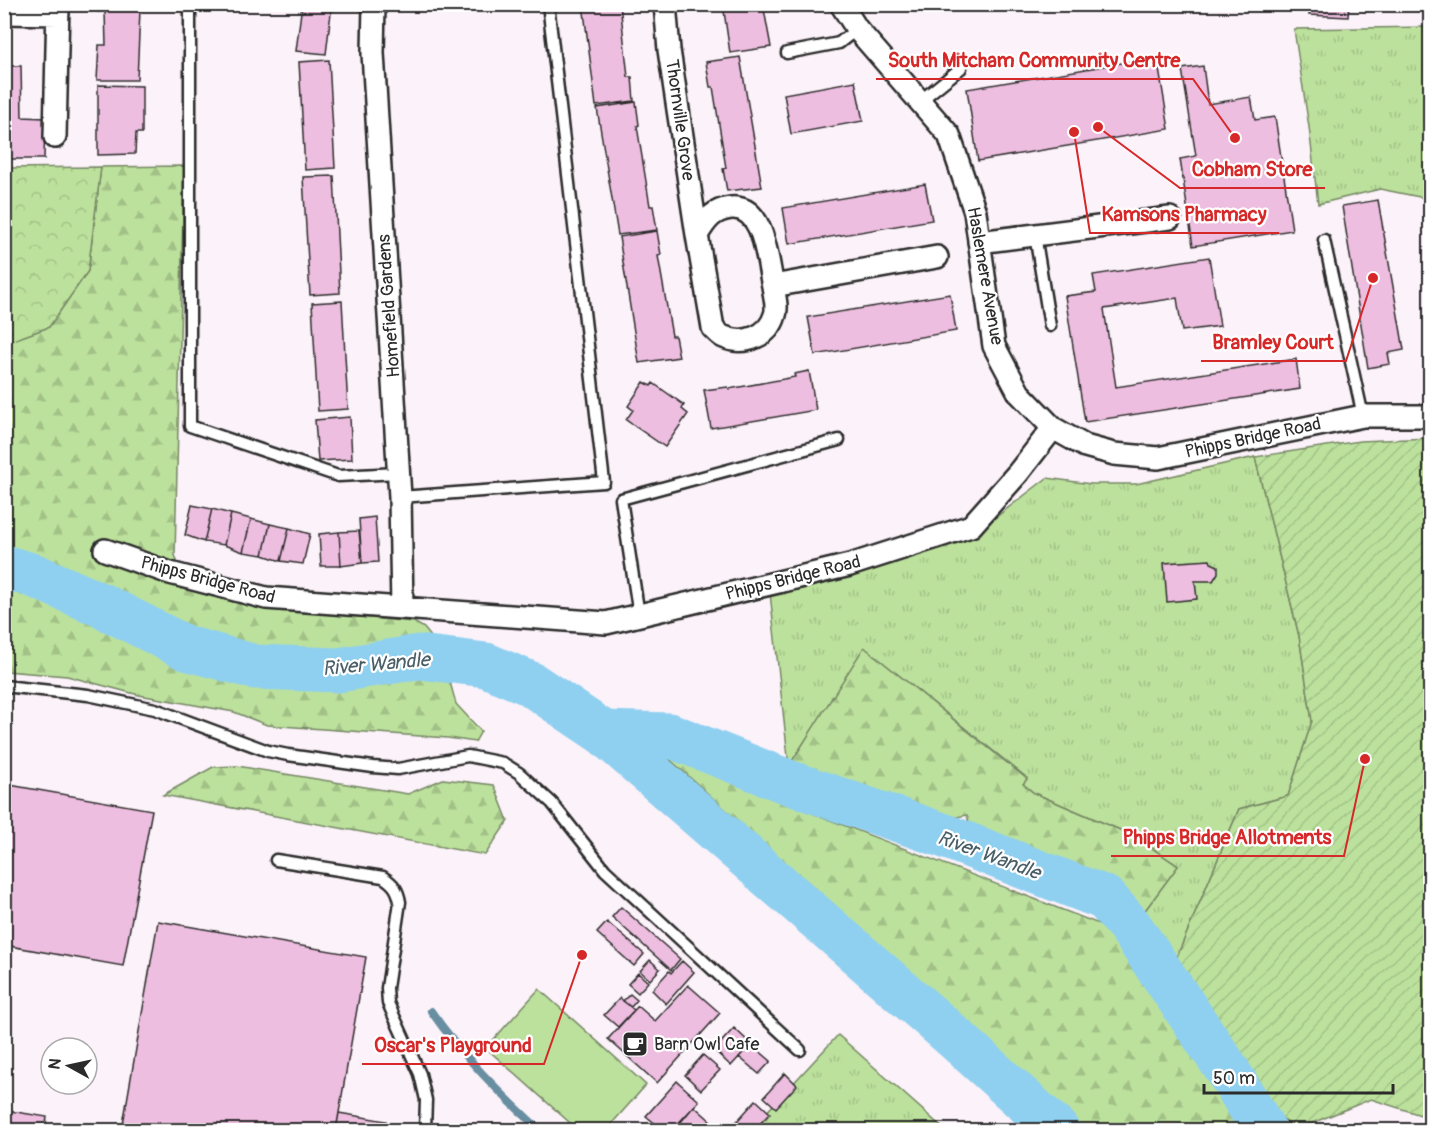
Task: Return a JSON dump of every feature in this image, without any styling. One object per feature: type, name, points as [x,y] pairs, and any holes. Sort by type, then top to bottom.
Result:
[{"type":"street","name":"Homefield Gardens","points":[[374,4],[373,53],[399,473],[402,608]]},
{"type":"street","name":"Thornville Grove","points":[[665,4],[669,50],[697,235],[713,328],[723,337],[752,339],[766,333],[776,313],[773,286],[759,224],[752,214],[740,207],[721,210],[708,217],[697,235]]},
{"type":"street","name":"Haslemere Avenue","points":[[841,4],[857,29],[949,135],[975,212],[994,345],[1019,393],[1053,428]]},
{"type":"street","points":[[4,13],[58,9],[56,137]]},
{"type":"street","points":[[979,242],[1170,218]]},
{"type":"street","points":[[773,286],[937,257]]},
{"type":"street","name":"Phipps Bridge Road","points":[[105,550],[170,573],[266,598],[606,623],[850,565],[971,526],[1018,473],[1053,428],[1085,446],[1114,454],[1158,458],[1363,416],[1431,416]]},
{"type":"lane","points":[[190,4],[190,426],[338,476],[399,473]]},
{"type":"lane","points":[[400,497],[604,482],[548,4]]},
{"type":"lane","points":[[787,53],[839,43],[857,29]]},
{"type":"lane","points":[[920,101],[961,68]]},
{"type":"lane","points":[[1035,235],[1050,326]]},
{"type":"lane","points":[[1324,240],[1363,416]]},
{"type":"lane","points":[[639,615],[621,499],[839,440]]},
{"type":"lane","points":[[4,686],[88,695],[155,709],[268,751],[288,755],[373,768],[398,769],[468,756],[503,763],[519,773],[552,803],[605,870],[800,1050]]},
{"type":"lane","points":[[276,860],[383,877],[392,883],[398,892],[400,902],[387,988],[388,1003],[420,1074],[426,1100],[425,1131]]},
{"type":"green space","points":[[1430,27],[1430,199],[1380,189],[1318,204],[1294,29]]},
{"type":"green space","points":[[184,166],[175,555],[184,582],[295,611],[414,622],[424,628],[441,649],[456,704],[481,731],[475,742],[267,725],[234,712],[139,695],[67,676],[5,671],[4,343],[49,327],[88,271],[101,167]]},
{"type":"green space","points":[[101,167],[88,271],[49,327],[5,343],[5,168]]},
{"type":"green space","points":[[1430,438],[1430,1118],[1371,1099],[1295,1130],[1279,1115],[1176,959],[1239,809],[1288,796],[1312,721],[1299,636],[1255,457],[1360,441]]},
{"type":"green space","points":[[1255,457],[1299,636],[1312,721],[1288,796],[1239,809],[1176,959],[1143,913],[1178,866],[1134,836],[1034,793],[1023,784],[1027,778],[865,648],[789,766],[770,593],[974,534],[1047,478],[1091,484],[1136,484]]},
{"type":"green space","points":[[864,647],[1027,779],[1023,784],[1034,793],[1134,836],[1178,866],[1143,913],[1137,905],[1123,896],[1051,858],[965,827],[969,823],[967,815],[946,819],[789,766]]},
{"type":"green space","points":[[667,757],[1107,927],[1250,1130],[1082,1130]]},
{"type":"green space","points":[[237,766],[408,794],[443,779],[494,785],[508,821],[485,855],[163,795],[213,767]]},
{"type":"green space","points":[[539,989],[646,1085],[606,1130],[578,1130],[486,1048]]},
{"type":"green space","points":[[838,1035],[945,1130],[750,1130]]},
{"type":"building","points":[[98,4],[137,4],[137,10],[140,10],[137,80],[97,80],[99,45],[106,45],[105,11],[98,12]]},
{"type":"building","points":[[302,4],[332,4],[326,54],[296,51]]},
{"type":"building","points":[[583,4],[620,4],[628,77],[632,77],[634,101],[596,106]]},
{"type":"building","points":[[723,4],[763,4],[771,47],[730,53]]},
{"type":"building","points":[[1310,4],[1349,4],[1348,17],[1309,15]]},
{"type":"building","points":[[740,57],[762,187],[727,191],[723,169],[726,168],[713,87],[710,87],[706,62]]},
{"type":"building","points":[[1157,57],[1169,129],[978,161],[967,89]]},
{"type":"building","points":[[329,60],[335,168],[305,170],[299,62]]},
{"type":"building","points":[[4,66],[21,66],[22,117],[45,118],[44,159],[4,159]]},
{"type":"building","points":[[1203,66],[1208,104],[1251,97],[1255,120],[1275,117],[1292,230],[1193,246],[1180,159],[1196,156],[1182,69]]},
{"type":"building","points":[[855,81],[863,121],[791,134],[784,94]]},
{"type":"building","points":[[98,85],[142,86],[142,133],[136,133],[135,154],[98,155]]},
{"type":"building","points":[[636,102],[639,125],[637,126],[650,206],[653,206],[657,230],[618,235],[597,108]]},
{"type":"building","points":[[334,176],[340,293],[310,295],[303,177]]},
{"type":"building","points":[[925,184],[932,220],[789,244],[783,208]]},
{"type":"building","points":[[1378,200],[1404,350],[1388,353],[1390,364],[1368,368],[1342,206]]},
{"type":"building","points":[[657,231],[661,255],[658,256],[672,336],[675,336],[679,357],[639,363],[619,237]]},
{"type":"building","points":[[1209,257],[1220,326],[1182,331],[1177,298],[1104,309],[1116,387],[1296,359],[1300,389],[1085,422],[1065,296],[1096,292],[1093,275]]},
{"type":"building","points":[[950,294],[956,331],[815,355],[808,317]]},
{"type":"building","points":[[342,301],[348,409],[318,411],[312,303]]},
{"type":"building","points":[[809,371],[816,410],[711,428],[704,390],[728,387],[729,389],[795,377],[794,374]]},
{"type":"building","points":[[644,382],[651,386],[653,383],[684,405],[682,409],[688,414],[665,447],[626,420],[633,410],[628,406]]},
{"type":"building","points":[[350,417],[352,459],[318,461],[315,420]]},
{"type":"building","points":[[192,505],[212,509],[204,542],[185,535]]},
{"type":"building","points":[[212,509],[231,514],[224,545],[204,542]]},
{"type":"building","points":[[231,514],[251,519],[243,552],[224,545]]},
{"type":"building","points":[[375,517],[378,562],[362,563],[359,519]]},
{"type":"building","points":[[251,519],[270,524],[263,555],[243,552]]},
{"type":"building","points":[[270,524],[289,528],[281,561],[263,555]]},
{"type":"building","points":[[289,528],[310,534],[303,564],[281,561]]},
{"type":"building","points":[[359,531],[362,563],[341,566],[339,532]]},
{"type":"building","points":[[339,532],[341,566],[321,566],[319,534]]},
{"type":"building","points":[[1210,560],[1218,566],[1218,573],[1213,581],[1195,581],[1197,599],[1167,602],[1164,563]]},
{"type":"building","points":[[4,784],[152,810],[123,966],[4,945]]},
{"type":"building","points":[[621,907],[680,959],[671,970],[612,917]]},
{"type":"building","points":[[158,921],[366,957],[336,1130],[122,1130]]},
{"type":"building","points":[[607,922],[644,954],[634,966],[597,933]]},
{"type":"building","points":[[650,960],[660,969],[650,980],[640,971]]},
{"type":"building","points":[[682,961],[694,972],[666,1004],[652,990],[669,971],[671,973]]},
{"type":"building","points":[[638,973],[648,982],[638,993],[628,984]]},
{"type":"building","points":[[688,985],[720,1013],[657,1083],[608,1039],[638,1006],[655,1021]]},
{"type":"building","points":[[630,994],[637,1000],[631,1007],[623,1001]]},
{"type":"building","points":[[620,998],[634,1010],[618,1027],[604,1015]]},
{"type":"building","points":[[734,1028],[751,1044],[731,1066],[714,1050]]},
{"type":"building","points":[[751,1044],[771,1061],[759,1074],[739,1057]]},
{"type":"building","points":[[703,1055],[720,1070],[701,1090],[685,1075]]},
{"type":"building","points":[[785,1073],[797,1085],[776,1108],[764,1097]]},
{"type":"building","points":[[677,1081],[699,1101],[672,1130],[663,1130],[646,1116]]},
{"type":"building","points":[[756,1100],[770,1113],[754,1130],[729,1130]]},
{"type":"building","points":[[694,1106],[712,1122],[704,1130],[689,1130],[680,1123]]},
{"type":"building","points":[[4,1110],[47,1117],[45,1130],[4,1130]]},
{"type":"building","points":[[339,1113],[386,1121],[384,1130],[336,1130]]},
{"type":"building","points":[[680,1123],[689,1130],[672,1130]]},
{"type":"waterway","name":"River Wandle","points":[[4,567],[35,576],[99,604],[186,648],[255,667],[338,670],[419,657],[486,665],[531,684],[604,733],[956,1039],[1057,1130]]},
{"type":"waterway","name":"River Wandle","points":[[604,733],[669,735],[788,782],[945,836],[1105,898],[1129,925],[1226,1068],[1264,1130]]},
{"type":"waterway","points":[[431,1011],[482,1074],[540,1130]]},
{"type":"place","name":"Cobham Store","points":[[1098,127]]},
{"type":"place","name":"Kamsons Pharmacy","points":[[1074,132]]},
{"type":"place","name":"South Mitcham Community Centre","points":[[1235,138]]},
{"type":"place","name":"Bramley Court","points":[[1373,278]]},
{"type":"place","name":"Phipps Bridge Allotments","points":[[1365,759]]},
{"type":"place","name":"Oscar's Playground","points":[[582,955]]},
{"type":"place","name":"Barn Owl Cafe","points":[[635,1044]]}]
